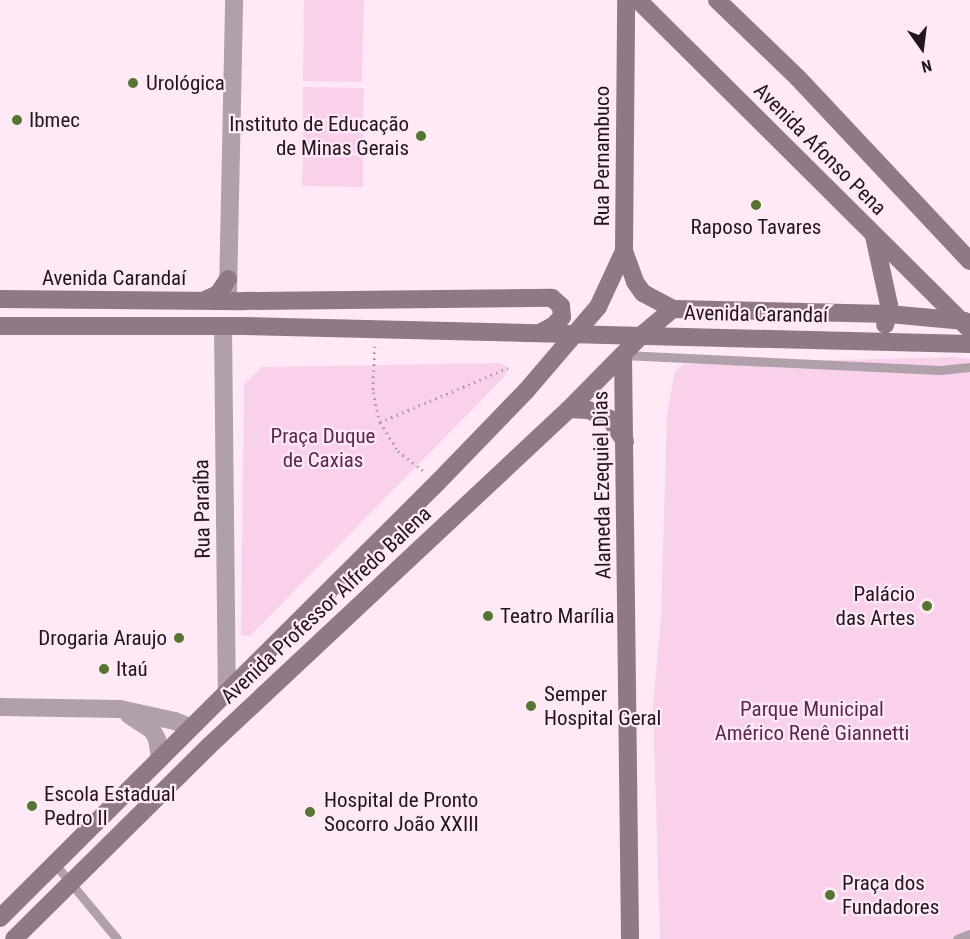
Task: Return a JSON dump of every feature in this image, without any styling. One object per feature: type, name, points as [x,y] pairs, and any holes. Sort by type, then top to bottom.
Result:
[{"type":"street","points":[[217,326],[228,301],[234,0]]},
{"type":"street","name":"Rua Pernambuco","points":[[598,307],[624,251],[626,0]]},
{"type":"street","name":"Avenida Afonso Pena","points":[[638,0],[874,236],[968,321]]},
{"type":"street","name":"Avenida Afonso Pena","points":[[717,0],[798,78],[970,261]]},
{"type":"street","points":[[867,340],[882,329],[889,314],[874,236]]},
{"type":"street","points":[[624,251],[635,282],[643,293],[673,309]]},
{"type":"street","points":[[203,301],[218,294],[228,279]]},
{"type":"street","name":"Avenida Carandaí","points":[[0,299],[228,301],[552,298],[561,306],[562,317],[553,326],[540,333]]},
{"type":"street","points":[[228,301],[243,326]]},
{"type":"street","name":"Avenida Professor Alfredo Balena","points":[[0,918],[438,482],[526,392],[598,307]]},
{"type":"street","name":"Avenida Carandaí","points":[[673,309],[889,314],[968,321]]},
{"type":"street","name":"Avenida Professor Alfredo Balena","points":[[14,939],[209,746],[569,409],[642,334],[673,309]]},
{"type":"street","name":"Avenida Carandaí","points":[[0,326],[243,326],[642,334],[970,344]]},
{"type":"street","name":"Rua Paraíba","points":[[217,326],[227,692]]},
{"type":"street","name":"Alameda Ezequiel Dias","points":[[623,355],[630,939]]},
{"type":"street","points":[[569,409],[588,410],[610,419],[625,441]]},
{"type":"street","points":[[0,707],[120,709],[175,721],[189,728],[209,746]]},
{"type":"street","points":[[120,709],[152,730],[158,740],[160,759]]},
{"type":"lane","points":[[623,355],[940,370],[970,367]]},
{"type":"lane","points":[[54,864],[117,939]]},
{"type":"lane","points":[[957,939],[970,934]]},
{"type":"path","points":[[377,329],[373,392],[380,422],[398,451],[438,482]]},
{"type":"path","points":[[380,422],[507,368]]},
{"type":"green space","points":[[304,0],[364,0],[362,82],[303,81]]},
{"type":"green space","points":[[303,87],[364,88],[363,119],[303,119]]},
{"type":"green space","points":[[303,121],[363,121],[363,153],[303,152]]},
{"type":"green space","points":[[303,155],[363,155],[363,187],[302,186]]},
{"type":"green space","name":"Parque Municipal Américo Renê Giannetti","points":[[953,357],[970,359],[970,939],[660,939],[653,707],[661,618],[667,413],[675,372],[684,364]]},
{"type":"green space","name":"Praça Duque de Caxias","points":[[501,363],[508,368],[505,376],[250,636],[241,635],[244,384],[262,367]]},
{"type":"place","name":"Urológica","points":[[133,83]]},
{"type":"place","name":"Ibmec","points":[[17,120]]},
{"type":"place","name":"Instituto de Educação de Minas Gerais","points":[[421,136]]},
{"type":"place","name":"Raposo Tavares","points":[[756,205]]},
{"type":"place","name":"Palácio das Artes","points":[[927,606]]},
{"type":"place","name":"Teatro Marília","points":[[488,616]]},
{"type":"place","name":"Drogaria Araujo","points":[[179,638]]},
{"type":"place","name":"Itaú","points":[[104,669]]},
{"type":"place","name":"Semper Hospital Geral","points":[[531,706]]},
{"type":"place","name":"Escola Estadual Pedro II","points":[[32,806]]},
{"type":"place","name":"Hospital de Pronto Socorro João XXIII","points":[[310,812]]},
{"type":"place","name":"Praça dos Fundadores","points":[[830,895]]}]
